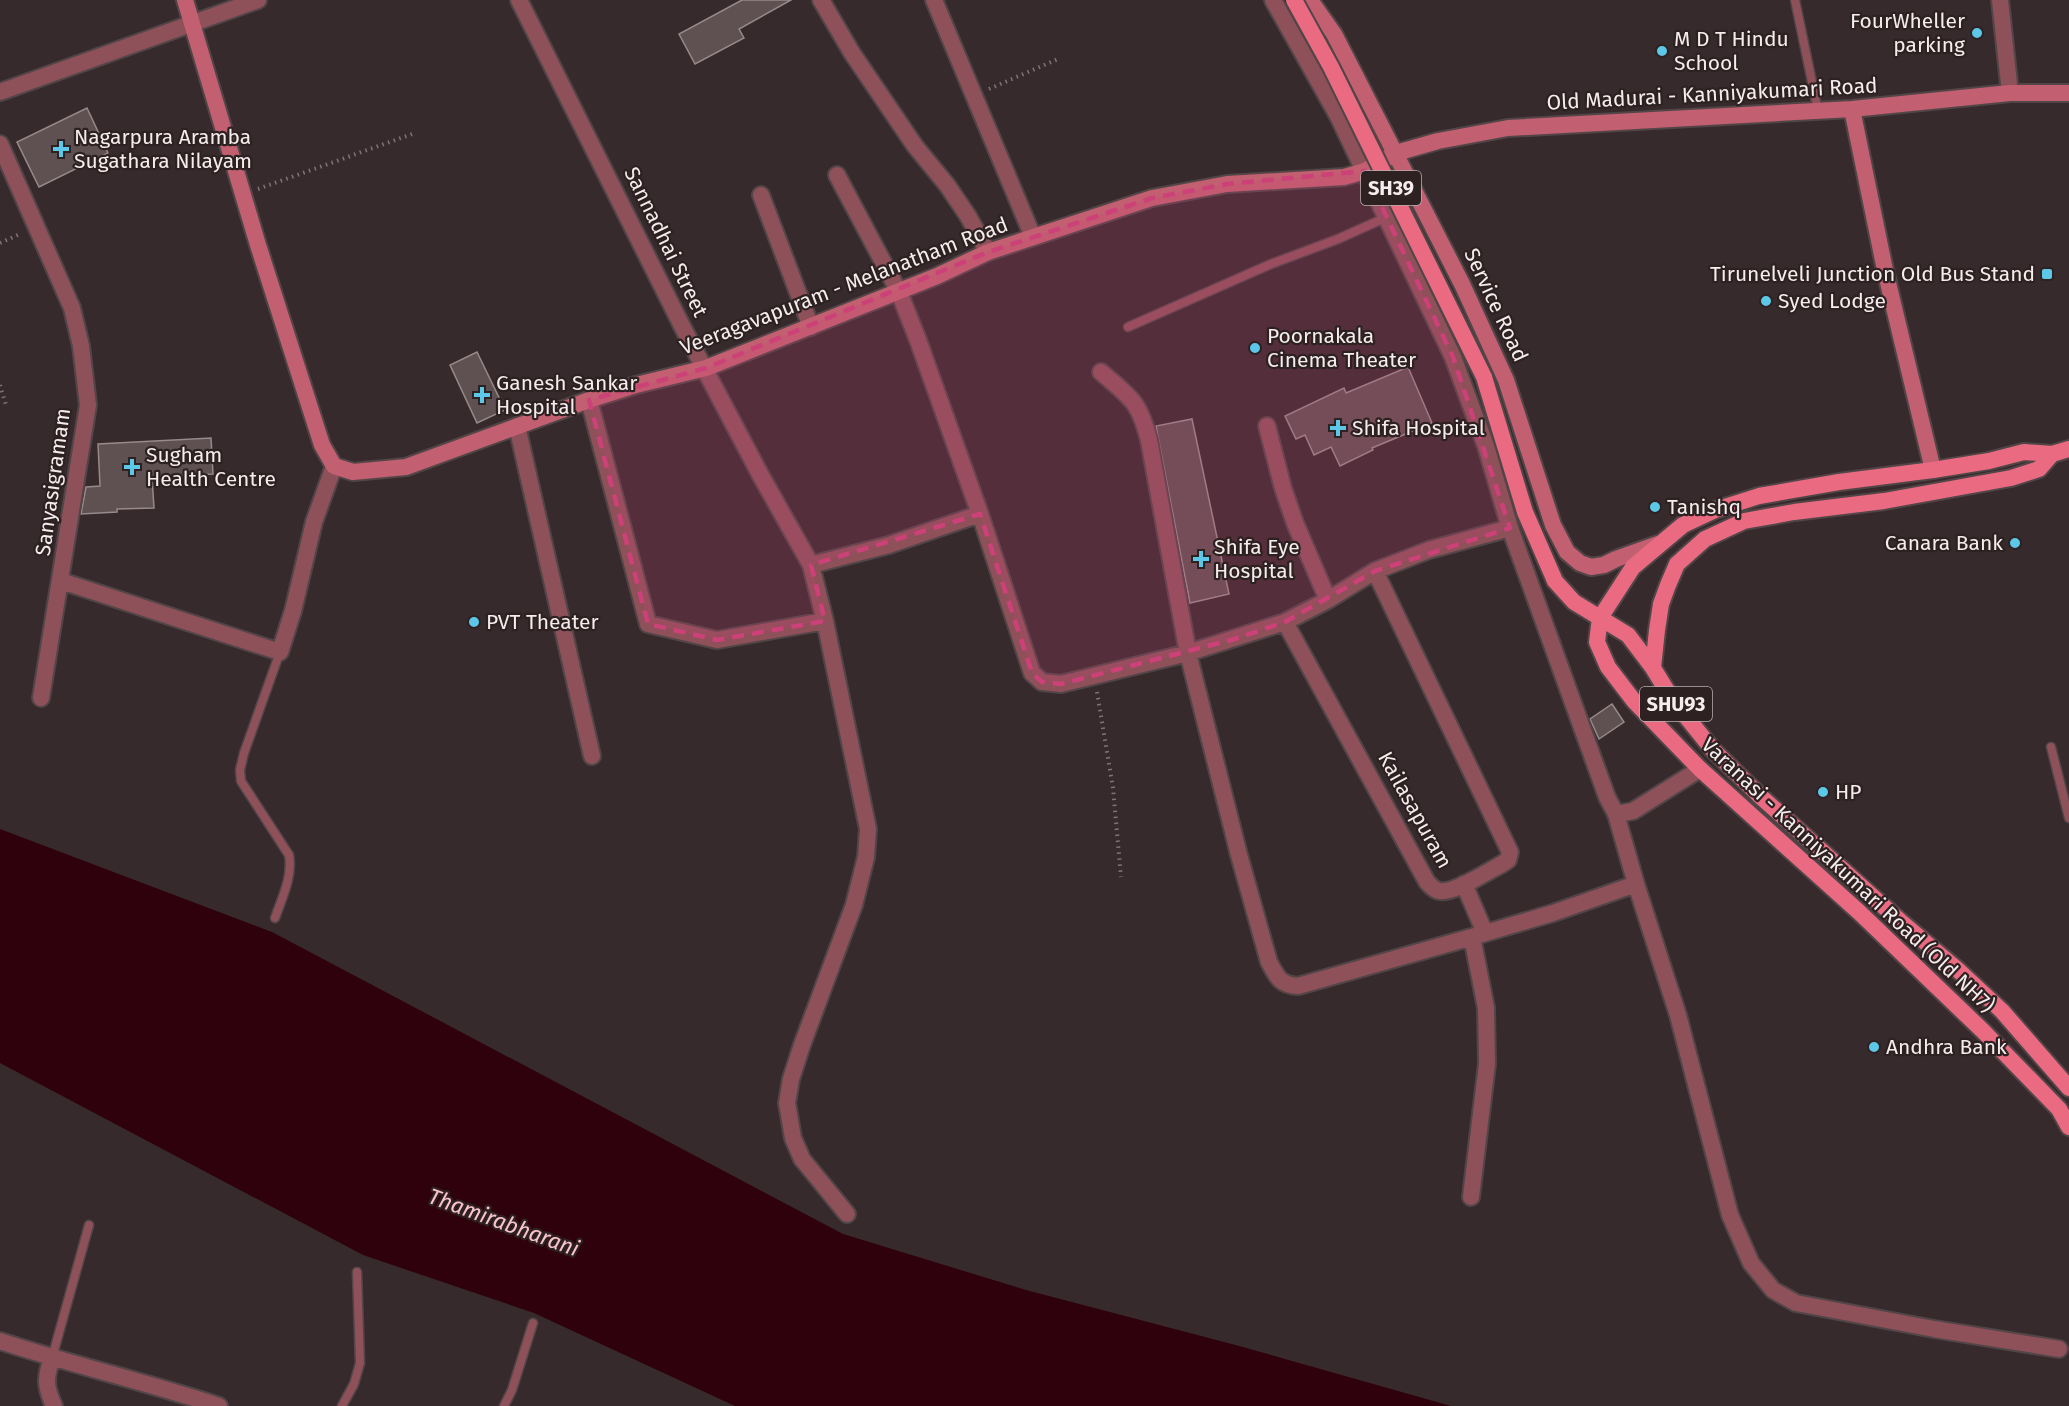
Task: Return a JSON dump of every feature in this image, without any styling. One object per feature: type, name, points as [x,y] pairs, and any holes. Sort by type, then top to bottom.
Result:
[{"type":"main road","points":[[185,0],[322,445],[334,466]]},
{"type":"main road","name":"SH39","points":[[1294,0],[1336,78],[1484,377],[1525,512],[1555,581],[1574,602],[1600,618]]},
{"type":"main road","name":"Service Road","points":[[1310,0],[1334,34],[1462,284],[1506,380],[1553,525],[1567,552],[1580,563],[1591,567],[1604,566],[1616,559],[1658,544]]},
{"type":"main road","name":"Old Madurai - Kanniyakumari Road","points":[[1365,171],[1396,153],[1438,141],[1508,128],[1852,109],[2010,93],[2069,93]]},
{"type":"main road","points":[[1852,109],[1885,270],[1933,470]]},
{"type":"main road","name":"Veeragavapuram - Melanatham Road","points":[[334,466],[353,472],[406,467],[589,400],[636,385],[706,368],[899,292],[988,252],[1152,198],[1227,184],[1344,177],[1365,171]]},
{"type":"main road","name":"SHU93","points":[[1600,618],[1633,567],[1683,525],[1714,510],[1759,496],[1839,482],[1933,470],[2024,452],[2052,454],[2069,449]]},
{"type":"main road","name":"SHU93","points":[[1653,668],[1660,611],[1668,585],[1677,564],[1705,539],[1744,520],[1884,501],[2012,478],[2039,469],[2052,454]]},
{"type":"main road","name":"Varanasi - Kanniyakumari Road (Old NH7)","points":[[2069,1088],[2002,1011],[1822,852],[1713,750],[1672,699],[1653,668],[1628,635],[1600,618],[1597,642],[1608,667],[1634,701],[1700,769],[1859,912],[1983,1031],[2059,1108],[2069,1127]]},
{"type":"main road","points":[[1983,1031],[2002,1011]]},
{"type":"street","points":[[0,92],[258,0]]},
{"type":"street","name":"Sannadhai Street","points":[[519,0],[682,326],[706,368],[760,476],[810,565],[825,621],[868,829],[866,857],[854,905],[802,1045],[791,1079],[787,1103],[793,1138],[802,1160],[847,1214]]},
{"type":"street","points":[[822,0],[852,53],[915,146],[947,185],[988,252]]},
{"type":"street","points":[[934,0],[1033,237]]},
{"type":"street","points":[[1273,0],[1338,116],[1453,357],[1486,446],[1510,528],[1607,797],[1616,814],[1678,1015],[1730,1215],[1751,1263],[1773,1290],[1796,1303],[1934,1329],[2059,1348]]},
{"type":"street","points":[[2000,0],[2010,93]]},
{"type":"street","name":"Sanyasigramam","points":[[0,144],[72,308],[81,346],[88,405],[41,698]]},
{"type":"street","points":[[837,175],[899,292],[942,402],[1032,673],[1042,682],[1061,684],[1188,653],[1285,622],[1328,600],[1375,571],[1429,550],[1510,528]]},
{"type":"street","points":[[761,195],[811,327]]},
{"type":"street","points":[[1101,372],[1133,399],[1142,414],[1149,440],[1188,653],[1239,855],[1269,962],[1277,978],[1287,986],[1298,986],[1553,913],[1636,884]]},
{"type":"street","points":[[589,400],[648,624],[717,640],[825,621]]},
{"type":"street","points":[[517,426],[592,756]]},
{"type":"street","points":[[1267,426],[1283,488],[1295,523],[1328,600]]},
{"type":"street","points":[[61,581],[280,652],[293,611],[314,522],[334,466]]},
{"type":"street","points":[[810,565],[889,545],[980,514]]},
{"type":"street","name":"Kailasapuram","points":[[1285,622],[1427,882],[1434,889],[1442,892],[1464,884],[1508,860],[1510,852],[1375,571]]},
{"type":"street","points":[[1616,814],[1634,811],[1700,769]]},
{"type":"street","points":[[1464,884],[1479,935],[1486,1008],[1487,1064],[1471,1197]]},
{"type":"street","points":[[0,1341],[52,1358],[152,1384],[219,1406]]},
{"type":"street","points":[[52,1358],[46,1376],[48,1392],[54,1406]]},
{"type":"lane","points":[[1795,0],[1818,111]]},
{"type":"lane","points":[[1128,327],[1271,264],[1338,239],[1387,217]]},
{"type":"lane","points":[[275,918],[289,876],[291,864],[289,855],[241,781],[240,771],[244,753],[280,652]]},
{"type":"lane","points":[[2051,747],[2069,818]]},
{"type":"lane","points":[[52,1358],[89,1225]]},
{"type":"lane","points":[[342,1406],[354,1384],[360,1363],[357,1272]]},
{"type":"lane","points":[[504,1406],[512,1390],[533,1323]]},
{"type":"path","points":[[974,95],[1058,59]]},
{"type":"path","points":[[243,194],[415,132]]},
{"type":"path","points":[[0,385],[6,405]]},
{"type":"path","points":[[1094,676],[1110,757],[1120,877]]},
{"type":"highlighted area","points":[[1365,171],[1453,357],[1510,528],[1375,571],[1285,622],[1235,639],[1061,684],[1042,682],[1032,673],[980,514],[811,565],[825,621],[717,640],[648,624],[589,400],[706,368],[988,252],[1152,198],[1227,184]]},
{"type":"water","name":"Thamirabharani","points":[[0,829],[272,932],[843,1234],[1026,1290],[1243,1347],[1451,1406],[735,1406],[534,1313],[363,1255],[0,1063]]},
{"type":"building","points":[[742,0],[791,0],[739,29],[744,38],[695,64],[679,34]]},
{"type":"building","points":[[87,108],[108,153],[39,187],[17,142]]},
{"type":"building","points":[[477,352],[505,410],[477,423],[450,365]]},
{"type":"building","points":[[1408,367],[1432,423],[1372,448],[1373,450],[1340,466],[1331,447],[1314,455],[1305,435],[1296,439],[1285,416],[1344,388],[1346,393]]},
{"type":"building","points":[[1192,419],[1229,594],[1190,603],[1156,426]]},
{"type":"building","points":[[211,438],[213,474],[152,477],[154,508],[117,509],[117,512],[81,514],[86,487],[100,486],[98,444]]},
{"type":"building","points":[[1612,704],[1624,722],[1599,739],[1590,719]]},
{"type":"place","name":"FourWheller parking","points":[[1977,33]]},
{"type":"place","name":"M D T Hindu School","points":[[1662,51]]},
{"type":"place","name":"Nagarpura Aramba Sugathara Nilayam","points":[[61,149]]},
{"type":"place","name":"Tirunelveli Junction Old Bus Stand","points":[[2047,274]]},
{"type":"place","name":"Syed Lodge","points":[[1766,301]]},
{"type":"place","name":"Poornakala Cinema Theater","points":[[1255,348]]},
{"type":"place","name":"Ganesh Sankar Hospital","points":[[482,395]]},
{"type":"place","name":"Shifa Hospital","points":[[1338,428]]},
{"type":"place","name":"Sugham Health Centre","points":[[132,467]]},
{"type":"place","name":"Tanishq","points":[[1655,507]]},
{"type":"place","name":"Canara Bank","points":[[2015,543]]},
{"type":"place","name":"Shifa Eye Hospital","points":[[1201,559]]},
{"type":"place","name":"PVT Theater","points":[[474,622]]},
{"type":"place","name":"HP","points":[[1823,792]]},
{"type":"place","name":"Andhra Bank","points":[[1874,1047]]}]
